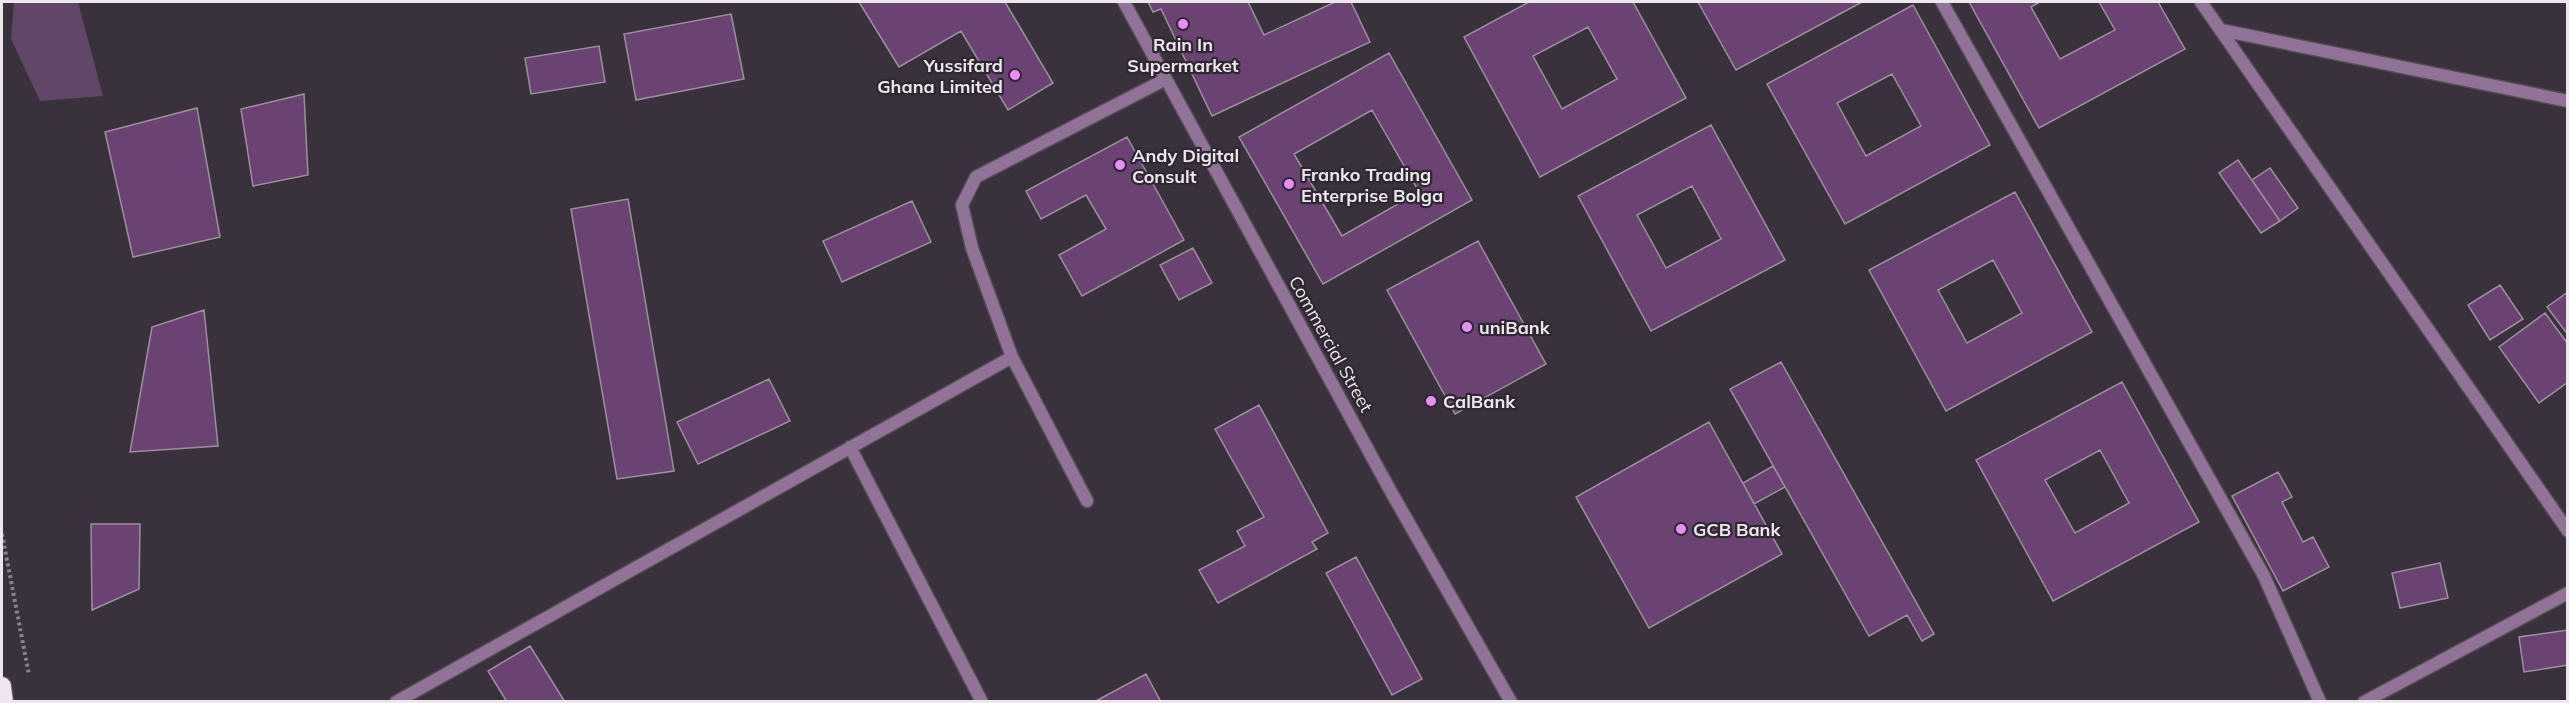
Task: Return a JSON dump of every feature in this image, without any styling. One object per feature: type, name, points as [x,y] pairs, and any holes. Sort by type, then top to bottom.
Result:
[{"type":"highway","points":[[2,686],[4,702]]},
{"type":"street","name":"Commercial Street","points":[[1124,2],[1390,490],[1511,702]]},
{"type":"street","points":[[1942,2],[2264,576],[2320,702]]},
{"type":"street","points":[[2201,2],[2568,531]]},
{"type":"street","points":[[2221,30],[2568,101]]},
{"type":"street","points":[[1087,501],[1012,357],[972,248],[962,205],[976,177],[1166,79]]},
{"type":"street","points":[[396,702],[1012,357]]},
{"type":"street","points":[[850,447],[982,702]]},
{"type":"street","points":[[2364,702],[2568,593]]},
{"type":"path","points":[[2,534],[30,679]]},
{"type":"shaded area","points":[[14,2],[78,2],[103,96],[40,101],[11,39]]},
{"type":"building","points":[[859,2],[1005,2],[1053,83],[1008,110],[961,31],[899,67]]},
{"type":"building","points":[[1148,2],[1248,2],[1264,35],[1335,2],[1351,2],[1370,42],[1212,116],[1161,9],[1153,12]]},
{"type":"building","points":[[1529,2],[1633,2],[1686,98],[1540,177],[1464,37]],"holes":[[[1588,27],[1617,79],[1562,109],[1533,56]]]},
{"type":"building","points":[[1698,2],[1862,2],[1736,70]]},
{"type":"building","points":[[1969,2],[2040,2],[2031,7],[2060,59],[2115,30],[2099,2],[2158,2],[2185,49],[2039,128]]},
{"type":"building","points":[[1913,5],[1990,145],[1845,224],[1767,84]],"holes":[[[1892,74],[1921,126],[1866,156],[1837,103]]]},
{"type":"building","points":[[731,14],[744,79],[636,100],[624,34]]},
{"type":"building","points":[[599,46],[605,82],[531,94],[525,58]]},
{"type":"building","points":[[1389,53],[1472,200],[1323,284],[1239,137]],"holes":[[[1372,110],[1419,192],[1342,236],[1294,154]]]},
{"type":"building","points":[[304,94],[308,175],[253,186],[241,109]]},
{"type":"building","points":[[197,108],[220,237],[133,257],[105,132]]},
{"type":"building","points":[[1711,125],[1785,260],[1651,331],[1578,196]],"holes":[[[1692,186],[1721,239],[1666,268],[1637,215]]]},
{"type":"building","points":[[1127,137],[1184,240],[1082,296],[1059,255],[1106,229],[1086,195],[1041,219],[1026,191]]},
{"type":"building","points":[[2238,160],[2280,221],[2261,233],[2219,173]]},
{"type":"building","points":[[2270,168],[2298,208],[2280,221],[2252,180]]},
{"type":"building","points":[[2015,192],[2092,332],[1946,411],[1869,270]],"holes":[[[1993,260],[2022,313],[1967,343],[1938,290]]]},
{"type":"building","points":[[628,199],[674,471],[617,479],[571,209]]},
{"type":"building","points":[[912,201],[931,242],[842,282],[823,241]]},
{"type":"building","name":"uniBank","points":[[1478,241],[1546,364],[1455,414],[1387,290]]},
{"type":"building","points":[[1193,248],[1212,283],[1179,300],[1160,265]]},
{"type":"building","points":[[2500,285],[2523,319],[2490,340],[2468,305]]},
{"type":"building","points":[[2568,292],[2568,335],[2547,307]]},
{"type":"building","points":[[204,310],[218,446],[130,452],[152,327]]},
{"type":"building","points":[[2545,313],[2568,344],[2568,382],[2539,403],[2499,347]]},
{"type":"building","points":[[1781,362],[1934,634],[1922,641],[1907,615],[1869,636],[1730,389]]},
{"type":"building","points":[[769,379],[790,421],[698,464],[677,422]]},
{"type":"building","points":[[2122,382],[2199,522],[2053,601],[1976,460]],"holes":[[[2100,450],[2129,503],[2075,533],[2045,480]]]},
{"type":"building","points":[[1259,405],[1328,533],[1312,542],[1317,549],[1218,603],[1199,570],[1245,546],[1237,531],[1264,517],[1215,429]]},
{"type":"building","name":"GCB Bank","points":[[1709,422],[1782,554],[1649,628],[1576,497]]},
{"type":"building","points":[[1773,466],[1785,487],[1754,504],[1743,483]]},
{"type":"building","points":[[2278,472],[2292,497],[2282,502],[2303,542],[2313,537],[2329,567],[2283,591],[2232,496]]},
{"type":"building","points":[[91,524],[140,524],[139,589],[92,610]]},
{"type":"building","points":[[1356,557],[1422,679],[1392,695],[1326,573]]},
{"type":"building","points":[[2440,563],[2448,598],[2400,608],[2392,573]]},
{"type":"building","points":[[2568,630],[2568,665],[2524,672],[2519,637]]},
{"type":"building","points":[[530,646],[565,702],[507,702],[488,671]]},
{"type":"building","points":[[1146,674],[1161,702],[1094,702]]},
{"type":"place","name":"Rain In Supermarket","points":[[1183,24]]},
{"type":"place","name":"Yussifard Ghana Limited","points":[[1015,75]]},
{"type":"place","name":"Andy Digital Consult","points":[[1120,165]]},
{"type":"place","name":"Franko Trading Enterprise Bolga","points":[[1289,184]]},
{"type":"place","name":"uniBank","points":[[1467,327]]},
{"type":"place","name":"CalBank","points":[[1431,401]]},
{"type":"place","name":"GCB Bank","points":[[1681,529]]}]
